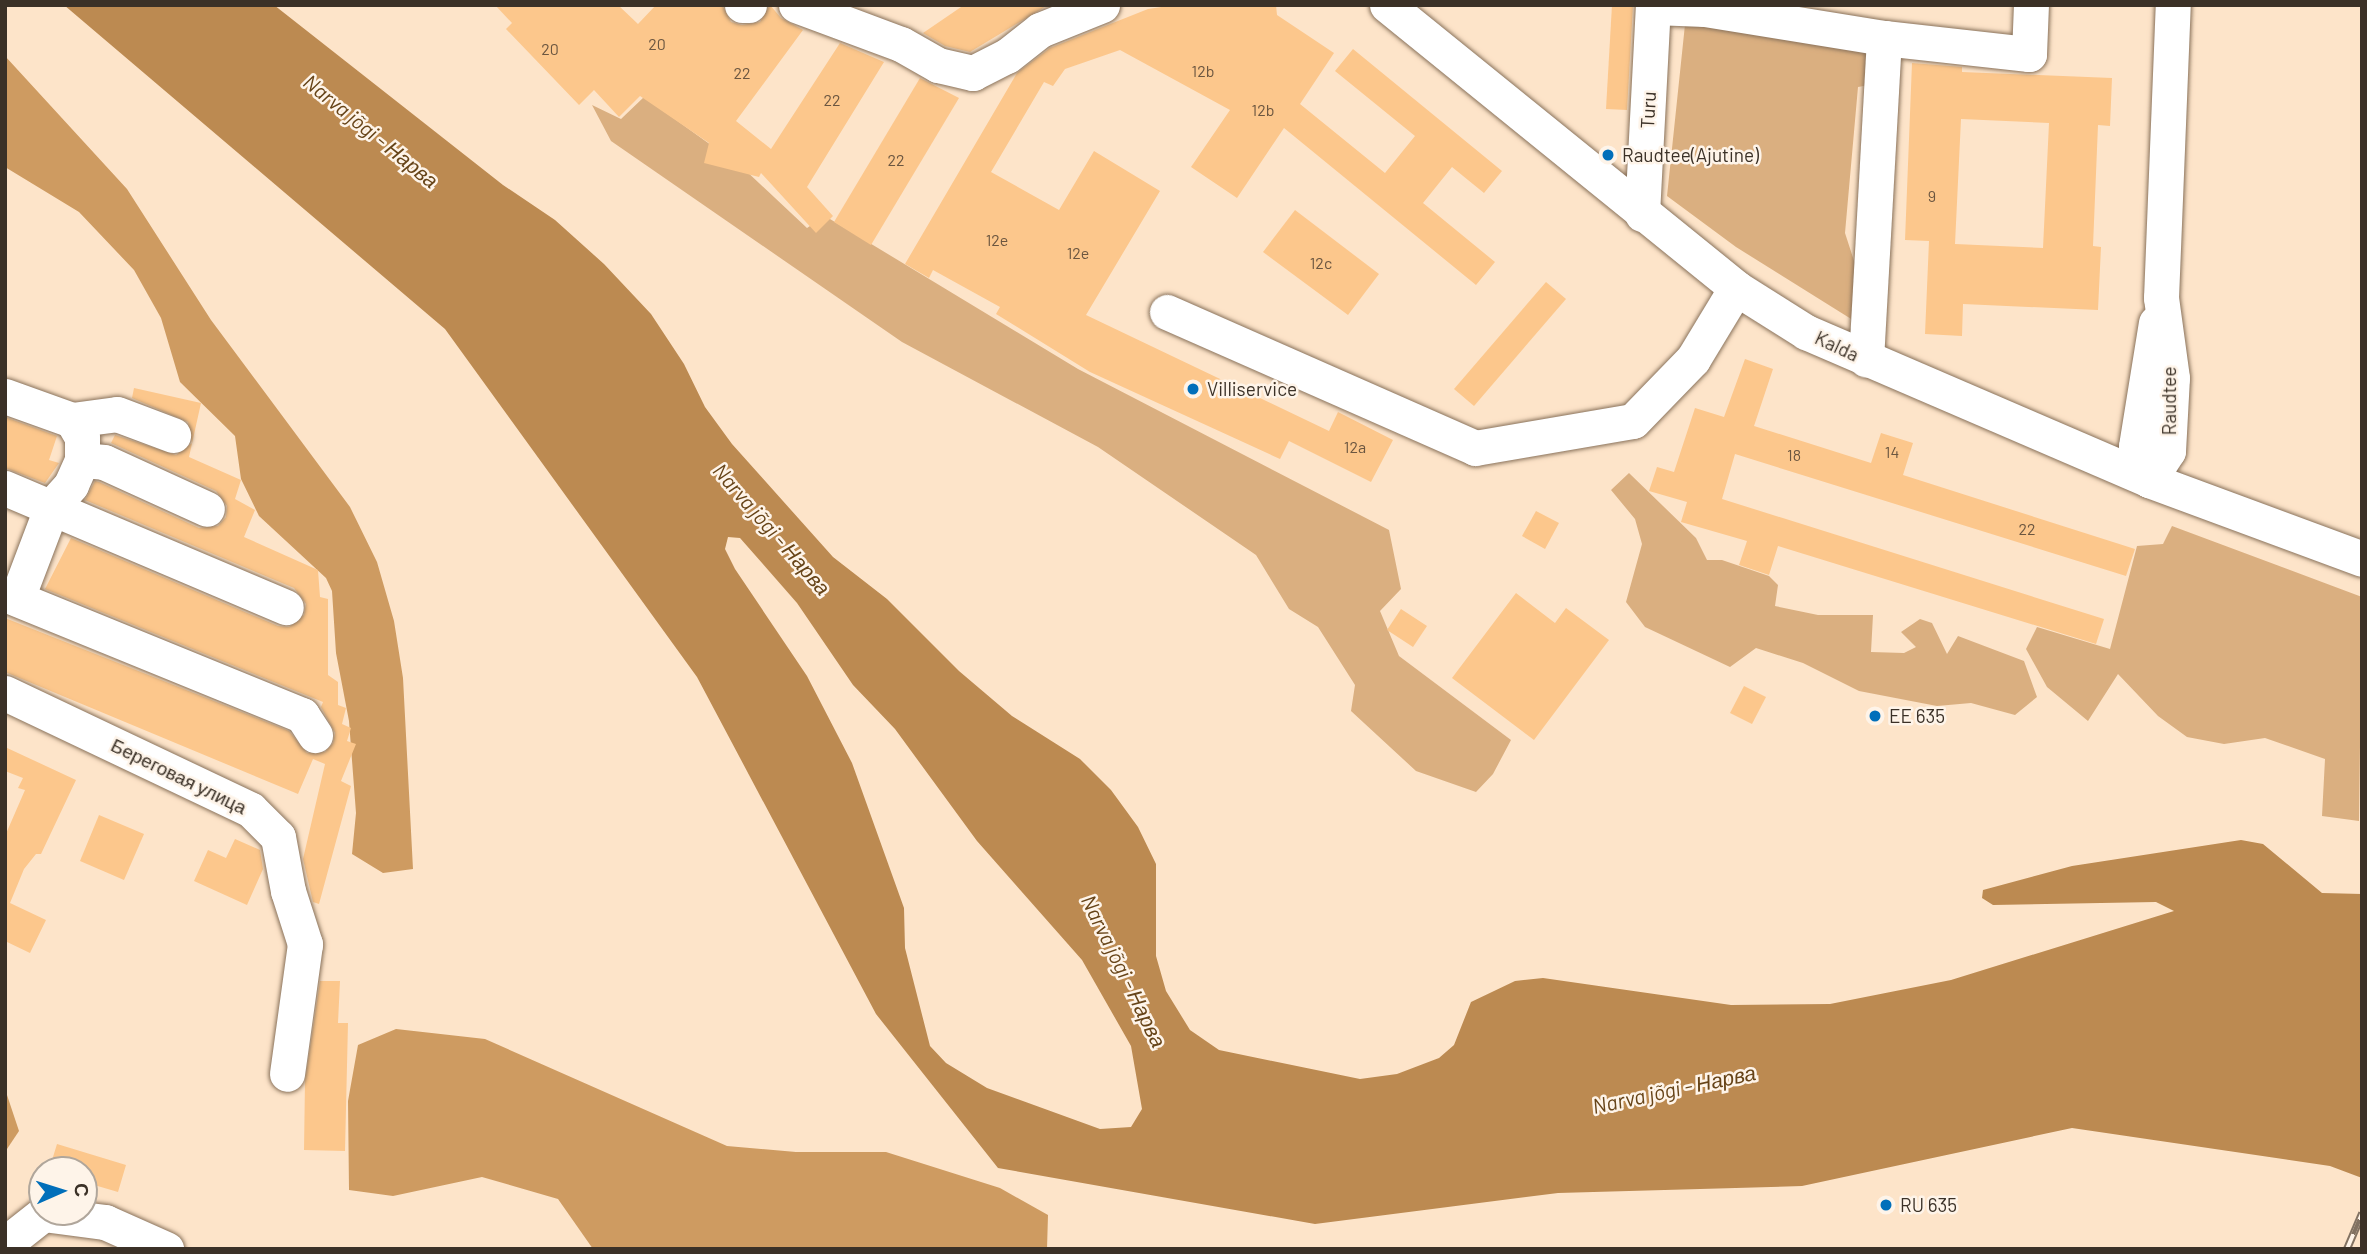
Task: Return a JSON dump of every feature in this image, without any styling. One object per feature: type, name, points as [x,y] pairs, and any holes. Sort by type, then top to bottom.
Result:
[{"type":"street","points":[[742,5],[749,5]]},
{"type":"street","points":[[796,5],[901,44],[939,65],[973,73],[1007,56],[1040,30],[1102,5]]},
{"type":"street","name":"Kalda","points":[[1387,5],[1736,288],[1805,332],[2149,480],[2362,558]]},
{"type":"street","points":[[1653,6],[1705,9],[1884,38],[2029,54],[2031,5]]},
{"type":"street","name":"Raudtee","points":[[2149,480],[2168,452],[2172,378],[2161,298],[2173,5]]},
{"type":"street","name":"Turu","points":[[1642,214],[1653,6]]},
{"type":"street","points":[[1866,359],[1884,38]]},
{"type":"street","points":[[1167,312],[1475,448],[1633,421],[1693,359],[1736,288]]},
{"type":"street","points":[[5,396],[72,420],[117,414],[173,435]]},
{"type":"street","points":[[72,420],[82,437],[82,460],[71,485],[52,506],[11,596],[302,715],[315,735]]},
{"type":"street","points":[[82,460],[104,462],[207,509]]},
{"type":"street","points":[[5,488],[286,607]]},
{"type":"street","name":"Береговая улица","points":[[5,693],[251,810],[278,837],[288,891],[305,944],[287,1074]]},
{"type":"street","points":[[5,1244],[43,1214],[105,1222],[166,1249]]},
{"type":"shaded area","points":[[1686,15],[1874,55],[1875,84],[1858,87],[1845,233],[1856,267],[1856,322],[1736,247],[1667,196]]},
{"type":"shaded area","points":[[5,56],[127,189],[211,320],[350,507],[377,562],[394,621],[403,678],[413,869],[383,873],[352,854],[356,813],[349,721],[336,653],[332,591],[326,578],[259,516],[241,479],[235,436],[180,382],[161,318],[134,270],[79,212],[5,167]]},
{"type":"shaded area","points":[[644,97],[743,168],[807,228],[825,216],[1078,369],[1389,530],[1401,589],[1380,611],[1399,656],[1511,740],[1493,774],[1476,792],[1416,771],[1351,711],[1355,685],[1318,627],[1289,609],[1256,555],[1098,447],[902,342],[611,141],[592,105],[621,119]]},
{"type":"shaded area","points":[[1629,473],[1696,538],[1707,560],[1722,560],[1769,576],[1778,585],[1775,606],[1818,615],[1873,615],[1871,652],[1904,653],[1916,647],[1901,632],[1920,619],[1932,623],[1947,654],[1958,636],[2024,661],[2037,697],[2015,715],[1971,703],[1937,706],[1859,691],[1803,663],[1756,648],[1730,667],[1645,627],[1626,602],[1642,544],[1635,519],[1611,490]]},
{"type":"shaded area","points":[[2172,526],[2362,597],[2359,821],[2322,816],[2325,759],[2265,738],[2224,744],[2187,737],[2158,716],[2118,674],[2088,721],[2047,687],[2026,649],[2037,627],[2110,649],[2137,546],[2163,544]]},
{"type":"shaded area","points":[[396,1029],[485,1039],[727,1146],[796,1152],[886,1152],[1000,1188],[1048,1215],[1047,1249],[593,1249],[558,1199],[482,1177],[393,1196],[349,1190],[348,1101],[358,1045]]},
{"type":"shaded area","points":[[5,1089],[19,1131],[5,1152]]},
{"type":"water","name":"Narva jõgi - Нарва","points":[[64,5],[274,5],[503,185],[555,220],[604,264],[651,314],[684,364],[705,407],[732,444],[833,557],[887,599],[959,671],[1012,716],[1080,759],[1111,790],[1138,827],[1156,864],[1156,956],[1166,991],[1190,1030],[1219,1050],[1360,1079],[1397,1074],[1439,1058],[1454,1045],[1471,1002],[1515,981],[1543,978],[1731,1005],[1830,1004],[1951,980],[2174,911],[2156,902],[1993,905],[1982,898],[1983,890],[2072,866],[2241,840],[2263,844],[2322,893],[2362,894],[2362,1178],[2330,1166],[2072,1128],[1802,1186],[1558,1193],[1315,1224],[998,1168],[876,1014],[697,677],[445,329]],"holes":[[[728,537],[740,538],[797,603],[853,685],[895,729],[977,841],[1082,960],[1131,1046],[1142,1109],[1131,1127],[1100,1129],[987,1088],[946,1063],[930,1046],[905,948],[904,908],[852,763],[807,676],[735,569],[725,549]]]},
{"type":"building","points":[[495,5],[618,5],[638,24],[656,5],[722,5],[731,22],[742,25],[760,22],[770,5],[781,18],[803,30],[736,121],[771,149],[840,43],[884,62],[807,187],[833,216],[816,233],[761,173],[759,177],[704,163],[709,143],[640,96],[619,117],[594,90],[579,105],[506,29],[512,23]]},
{"type":"building","points":[[964,5],[1048,5],[970,52],[945,46],[923,33]]},
{"type":"building","points":[[1175,5],[1276,5],[1277,15],[1334,53],[1300,104],[1385,173],[1415,136],[1335,71],[1353,49],[1502,171],[1484,193],[1452,167],[1423,203],[1495,262],[1476,285],[1284,128],[1237,198],[1191,167],[1230,110],[1120,50],[1065,69],[1053,86],[1044,82],[991,172],[1059,210],[1094,151],[1160,191],[1086,315],[1329,431],[1338,412],[1393,440],[1371,482],[1289,441],[1280,459],[1090,372],[996,314],[1000,307],[933,270],[929,278],[905,264],[1017,73],[1050,48],[1148,9]]},
{"type":"building","points":[[1612,5],[1633,5],[1627,110],[1606,109]]},
{"type":"building","points":[[1912,63],[1962,67],[1962,72],[2112,78],[2110,126],[2098,125],[2093,246],[2101,247],[2098,310],[1963,304],[1962,336],[1925,334],[1929,241],[1905,240]],"holes":[[[1961,119],[2049,123],[2043,248],[1955,244]]]},
{"type":"building","points":[[920,78],[959,98],[871,245],[834,222]]},
{"type":"building","points":[[1295,210],[1379,274],[1348,315],[1263,252]]},
{"type":"building","points":[[1546,282],[1566,299],[1474,406],[1454,389]]},
{"type":"building","points":[[1745,359],[1773,369],[1754,426],[1871,463],[1881,433],[1913,443],[1903,475],[2135,549],[2126,576],[1735,454],[1722,499],[2104,619],[2096,644],[1778,546],[1769,575],[1739,565],[1747,541],[1681,522],[1687,502],[1649,491],[1657,467],[1674,472],[1695,408],[1724,417]]},
{"type":"building","points":[[134,388],[201,403],[189,457],[241,480],[235,499],[255,510],[244,537],[318,570],[320,597],[328,599],[328,675],[338,682],[338,705],[346,708],[342,724],[351,728],[347,741],[356,744],[341,781],[351,786],[319,904],[313,902],[303,859],[325,764],[313,759],[298,794],[5,672],[5,618],[289,731],[307,753],[325,752],[333,743],[335,733],[321,707],[323,702],[45,589],[71,538],[278,626],[289,627],[304,615],[306,604],[294,588],[85,500],[95,481],[199,528],[218,526],[226,517],[227,506],[216,491],[111,443],[115,435],[176,455],[192,443],[188,422],[132,398]]},
{"type":"building","points":[[5,417],[57,436],[49,460],[59,463],[45,483],[5,468]]},
{"type":"building","points":[[1536,511],[1559,523],[1545,549],[1522,536]]},
{"type":"building","points":[[1516,593],[1555,623],[1566,608],[1609,640],[1534,740],[1452,678]]},
{"type":"building","points":[[1401,609],[1427,626],[1413,647],[1387,630]]},
{"type":"building","points":[[1744,686],[1766,697],[1752,724],[1730,713]]},
{"type":"building","points":[[5,747],[76,780],[41,854],[36,854],[24,869],[10,903],[46,920],[30,953],[5,941],[5,836],[25,790],[18,788],[23,778],[5,771]]},
{"type":"building","points":[[99,815],[144,834],[124,880],[80,861]]},
{"type":"building","points":[[235,839],[260,850],[263,869],[247,905],[194,881],[208,850],[226,858]]},
{"type":"building","points":[[320,981],[340,981],[338,1023],[348,1023],[345,1151],[304,1150],[305,1081]]},
{"type":"building","points":[[57,1144],[96,1156],[53,1156]]},
{"type":"building","points":[[98,1156],[126,1165],[118,1192],[98,1186]]},
{"type":"railway","points":[[2347,1249],[2362,1213]]},
{"type":"place","name":"Raudtee(Ajutine)","points":[[1608,155]]},
{"type":"place","name":"Villiservice","points":[[1193,389]]},
{"type":"place","name":"EE 635","points":[[1875,716]]},
{"type":"place","name":"RU 635","points":[[1886,1205]]}]
